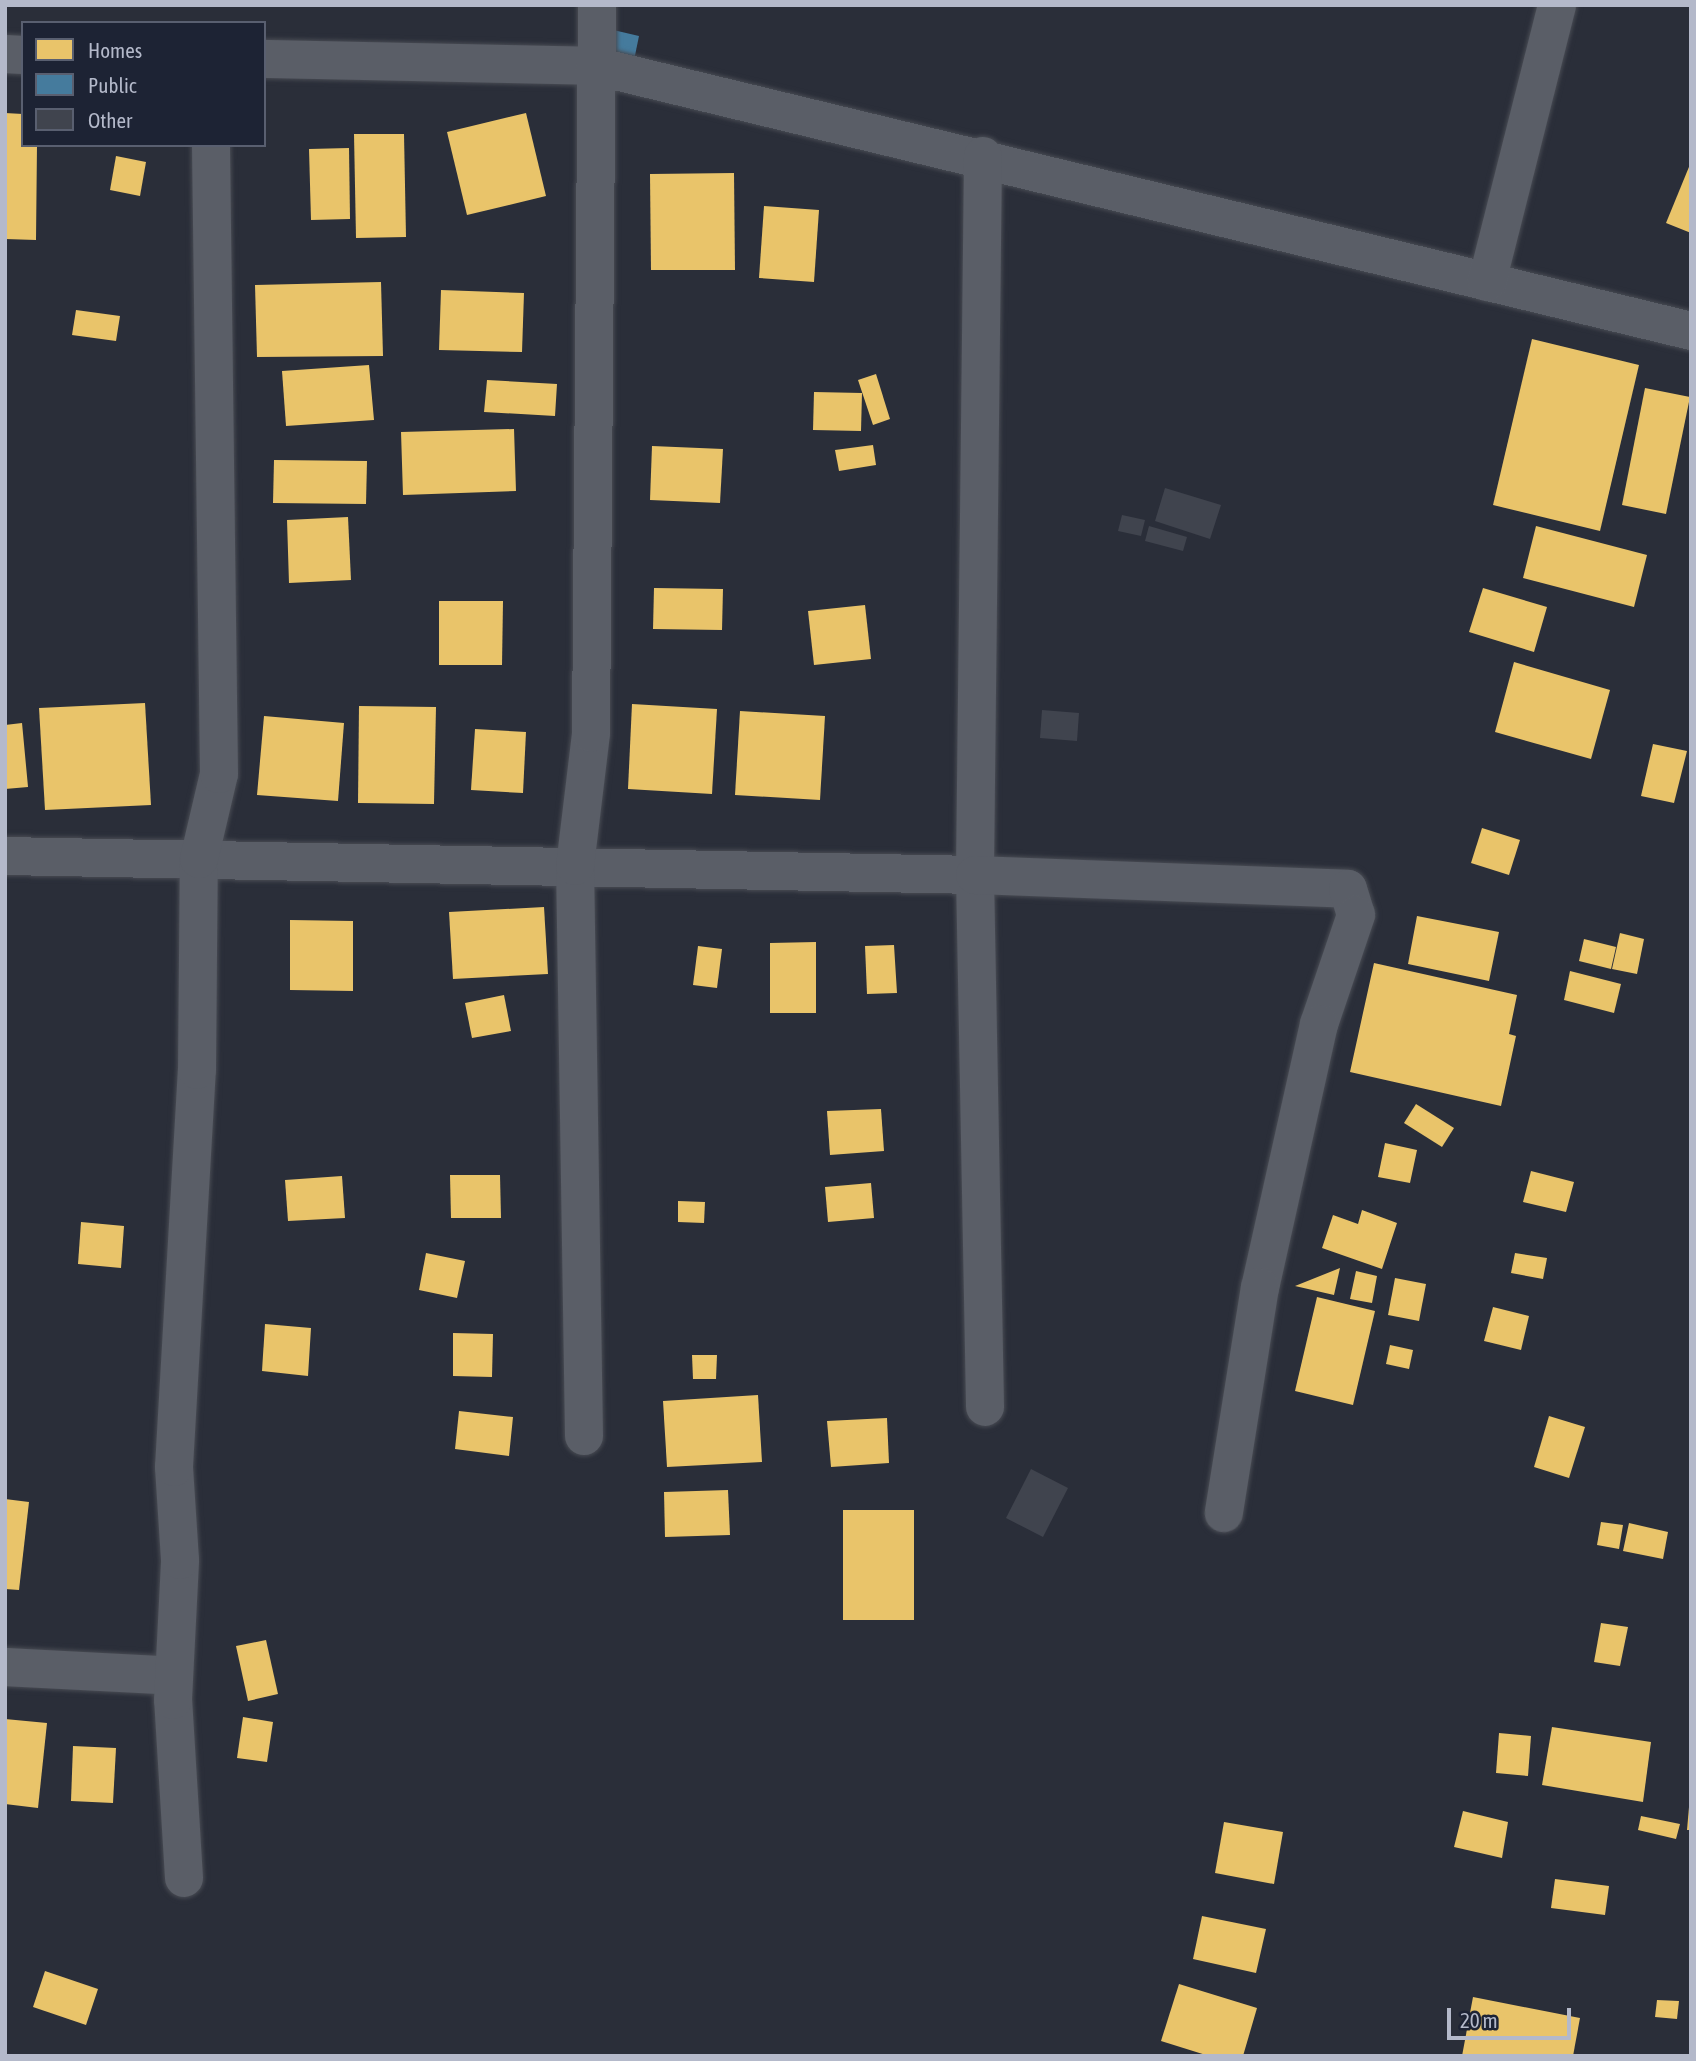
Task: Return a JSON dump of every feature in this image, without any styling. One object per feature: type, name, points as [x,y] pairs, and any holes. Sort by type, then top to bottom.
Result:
[{"type":"street","points":[[584,1436],[575,866],[591,733],[597,5]]},
{"type":"street","points":[[1487,282],[1557,5]]},
{"type":"street","points":[[266,59],[595,66],[983,156],[1691,331]]},
{"type":"street","points":[[184,1878],[174,1676],[180,1560],[174,1466],[197,1070],[199,859],[219,774],[211,147]]},
{"type":"street","points":[[983,156],[975,875],[985,1407]]},
{"type":"street","points":[[5,856],[975,875],[1348,889],[1354,898],[1356,915],[1319,1024],[1260,1287],[1224,1513]]},
{"type":"street","points":[[5,1667],[174,1676]]},
{"type":"building: Homes","points":[[5,113],[21,114],[21,147],[37,147],[36,240],[5,239]]},
{"type":"building: Homes","points":[[526,113],[546,196],[467,215],[447,132]]},
{"type":"building: Homes","points":[[354,134],[404,134],[406,237],[356,238]]},
{"type":"building: Homes","points":[[349,148],[350,219],[311,220],[309,149]]},
{"type":"building: Homes","points":[[116,156],[146,162],[140,196],[110,190]]},
{"type":"building: Homes","points":[[1691,162],[1691,233],[1666,223]]},
{"type":"building: Homes","points":[[734,173],[735,270],[651,270],[650,174]]},
{"type":"building: Homes","points":[[764,206],[819,210],[814,282],[759,278]]},
{"type":"building: Homes","points":[[381,282],[383,356],[257,357],[255,285]]},
{"type":"building: Homes","points":[[441,290],[524,293],[522,352],[439,350]]},
{"type":"building: Homes","points":[[76,310],[120,316],[116,341],[72,335]]},
{"type":"building: Homes","points":[[1532,339],[1639,365],[1600,531],[1493,505]]},
{"type":"building: Homes","points":[[369,365],[374,420],[286,426],[282,371]]},
{"type":"building: Homes","points":[[876,374],[890,419],[873,425],[858,380]]},
{"type":"building: Homes","points":[[487,380],[557,384],[555,416],[484,412]]},
{"type":"building: Homes","points":[[1645,388],[1690,397],[1666,514],[1622,505]]},
{"type":"building: Homes","points":[[814,392],[862,393],[861,431],[813,430]]},
{"type":"building: Homes","points":[[514,429],[516,491],[403,495],[401,432]]},
{"type":"building: Homes","points":[[873,445],[876,465],[839,471],[835,450]]},
{"type":"building: Homes","points":[[652,446],[723,449],[720,503],[650,500]]},
{"type":"building: Homes","points":[[274,460],[367,461],[366,504],[273,503]]},
{"type":"building: Homes","points":[[348,517],[351,580],[289,583],[287,520]]},
{"type":"building: Homes","points":[[1536,526],[1647,555],[1634,607],[1523,578]]},
{"type":"building: Homes","points":[[654,588],[723,589],[722,630],[653,629]]},
{"type":"building: Homes","points":[[1483,588],[1547,607],[1534,652],[1469,632]]},
{"type":"building: Homes","points":[[439,601],[503,601],[502,665],[439,665]]},
{"type":"building: Homes","points":[[865,605],[871,659],[814,665],[808,611]]},
{"type":"building: Homes","points":[[1514,662],[1610,690],[1591,759],[1495,732]]},
{"type":"building: Homes","points":[[145,703],[151,805],[45,810],[39,708]]},
{"type":"building: Homes","points":[[632,704],[717,709],[712,794],[628,789]]},
{"type":"building: Homes","points":[[359,706],[436,707],[434,804],[358,803]]},
{"type":"building: Homes","points":[[740,711],[825,716],[820,800],[735,795]]},
{"type":"building: Homes","points":[[264,716],[344,723],[338,801],[257,795]]},
{"type":"building: Homes","points":[[22,723],[28,787],[5,789],[5,725]]},
{"type":"building: Homes","points":[[475,729],[526,732],[523,793],[471,790]]},
{"type":"building: Homes","points":[[1653,744],[1687,751],[1674,803],[1641,796]]},
{"type":"building: Homes","points":[[1482,828],[1520,840],[1509,875],[1471,863]]},
{"type":"building: Homes","points":[[544,907],[548,974],[453,979],[449,912]]},
{"type":"building: Homes","points":[[1417,916],[1499,932],[1489,981],[1408,964]]},
{"type":"building: Homes","points":[[290,920],[353,921],[353,991],[290,990]]},
{"type":"building: Homes","points":[[1620,933],[1644,939],[1637,974],[1612,969]]},
{"type":"building: Homes","points":[[1584,939],[1616,947],[1611,969],[1579,961]]},
{"type":"building: Homes","points":[[816,942],[816,1013],[770,1013],[770,943]]},
{"type":"building: Homes","points":[[894,945],[897,993],[867,994],[865,946]]},
{"type":"building: Homes","points":[[698,946],[722,949],[717,988],[693,985]]},
{"type":"building: Homes","points":[[1374,963],[1517,995],[1509,1034],[1516,1036],[1501,1106],[1350,1072]]},
{"type":"building: Homes","points":[[1570,971],[1621,984],[1614,1013],[1564,1000]]},
{"type":"building: Homes","points":[[504,995],[511,1031],[472,1038],[465,1003]]},
{"type":"building: Homes","points":[[1416,1104],[1454,1128],[1442,1147],[1404,1123]]},
{"type":"building: Homes","points":[[881,1109],[884,1151],[830,1155],[827,1111]]},
{"type":"building: Homes","points":[[1385,1143],[1417,1150],[1410,1183],[1378,1177]]},
{"type":"building: Homes","points":[[1531,1171],[1574,1182],[1566,1212],[1523,1202]]},
{"type":"building: Homes","points":[[450,1175],[500,1175],[501,1218],[451,1218]]},
{"type":"building: Homes","points":[[342,1176],[345,1218],[288,1221],[285,1180]]},
{"type":"building: Homes","points":[[871,1183],[874,1218],[828,1222],[825,1187]]},
{"type":"building: Homes","points":[[678,1201],[705,1202],[704,1223],[678,1222]]},
{"type":"building: Homes","points":[[1362,1210],[1397,1223],[1382,1269],[1322,1248],[1333,1215],[1358,1224]]},
{"type":"building: Homes","points":[[81,1222],[124,1226],[121,1268],[78,1264]]},
{"type":"building: Homes","points":[[426,1253],[465,1261],[457,1298],[419,1290]]},
{"type":"building: Homes","points":[[1515,1253],[1547,1258],[1543,1279],[1511,1273]]},
{"type":"building: Homes","points":[[1340,1268],[1334,1295],[1295,1286]]},
{"type":"building: Homes","points":[[1356,1271],[1377,1276],[1372,1303],[1350,1299]]},
{"type":"building: Homes","points":[[1395,1278],[1426,1284],[1419,1321],[1388,1315]]},
{"type":"building: Homes","points":[[1317,1297],[1375,1311],[1353,1405],[1295,1391]]},
{"type":"building: Homes","points":[[1493,1307],[1529,1316],[1521,1350],[1484,1341]]},
{"type":"building: Homes","points":[[265,1324],[311,1328],[308,1376],[262,1371]]},
{"type":"building: Homes","points":[[453,1333],[493,1334],[492,1377],[453,1376]]},
{"type":"building: Homes","points":[[1390,1345],[1413,1350],[1409,1369],[1386,1364]]},
{"type":"building: Homes","points":[[692,1355],[717,1355],[716,1379],[693,1379]]},
{"type":"building: Homes","points":[[758,1395],[762,1462],[667,1467],[663,1401]]},
{"type":"building: Homes","points":[[459,1411],[513,1417],[509,1456],[455,1449]]},
{"type":"building: Homes","points":[[1549,1416],[1585,1427],[1569,1478],[1534,1467]]},
{"type":"building: Homes","points":[[887,1418],[889,1463],[831,1467],[827,1421]]},
{"type":"building: Homes","points":[[728,1490],[730,1535],[665,1537],[664,1492]]},
{"type":"building: Homes","points":[[5,1499],[29,1502],[19,1590],[5,1589]]},
{"type":"building: Homes","points":[[843,1510],[914,1510],[914,1620],[843,1620]]},
{"type":"building: Homes","points":[[1601,1522],[1623,1525],[1619,1549],[1597,1545]]},
{"type":"building: Homes","points":[[1629,1523],[1668,1532],[1663,1559],[1623,1551]]},
{"type":"building: Homes","points":[[1601,1623],[1628,1627],[1620,1666],[1594,1662]]},
{"type":"building: Homes","points":[[266,1640],[278,1694],[248,1701],[236,1646]]},
{"type":"building: Homes","points":[[243,1717],[273,1722],[267,1762],[237,1758]]},
{"type":"building: Homes","points":[[5,1719],[47,1723],[38,1808],[5,1804]]},
{"type":"building: Homes","points":[[1552,1727],[1651,1742],[1643,1802],[1542,1785]]},
{"type":"building: Homes","points":[[1499,1733],[1531,1736],[1528,1776],[1496,1773]]},
{"type":"building: Homes","points":[[73,1746],[116,1748],[113,1803],[71,1801]]},
{"type":"building: Homes","points":[[1689,1807],[1691,1830],[1687,1830]]},
{"type":"building: Homes","points":[[1463,1811],[1508,1822],[1502,1858],[1454,1847]]},
{"type":"building: Homes","points":[[1641,1816],[1680,1824],[1676,1839],[1638,1830]]},
{"type":"building: Homes","points":[[1224,1822],[1283,1832],[1274,1884],[1215,1873]]},
{"type":"building: Homes","points":[[1555,1879],[1609,1886],[1605,1915],[1551,1908]]},
{"type":"building: Homes","points":[[1202,1916],[1266,1929],[1256,1973],[1193,1959]]},
{"type":"building: Homes","points":[[45,1971],[98,1989],[86,2025],[33,2007]]},
{"type":"building: Homes","points":[[1179,1984],[1257,2008],[1243,2056],[1209,2056],[1161,2041]]},
{"type":"building: Homes","points":[[1473,1997],[1580,2018],[1573,2056],[1462,2056]]},
{"type":"building: Homes","points":[[1657,2000],[1679,2001],[1677,2019],[1655,2017]]},
{"type":"building: Public","points":[[609,29],[639,36],[632,70],[603,63]]},
{"type":"building: Other","points":[[1165,488],[1221,505],[1210,539],[1155,521]]},
{"type":"building: Other","points":[[1122,515],[1145,520],[1141,536],[1118,531]]},
{"type":"building: Other","points":[[1149,526],[1187,537],[1183,551],[1145,541]]},
{"type":"building: Other","points":[[1042,710],[1079,713],[1077,741],[1040,738]]},
{"type":"building: Other","points":[[1031,1469],[1068,1488],[1043,1537],[1006,1518]]}]
